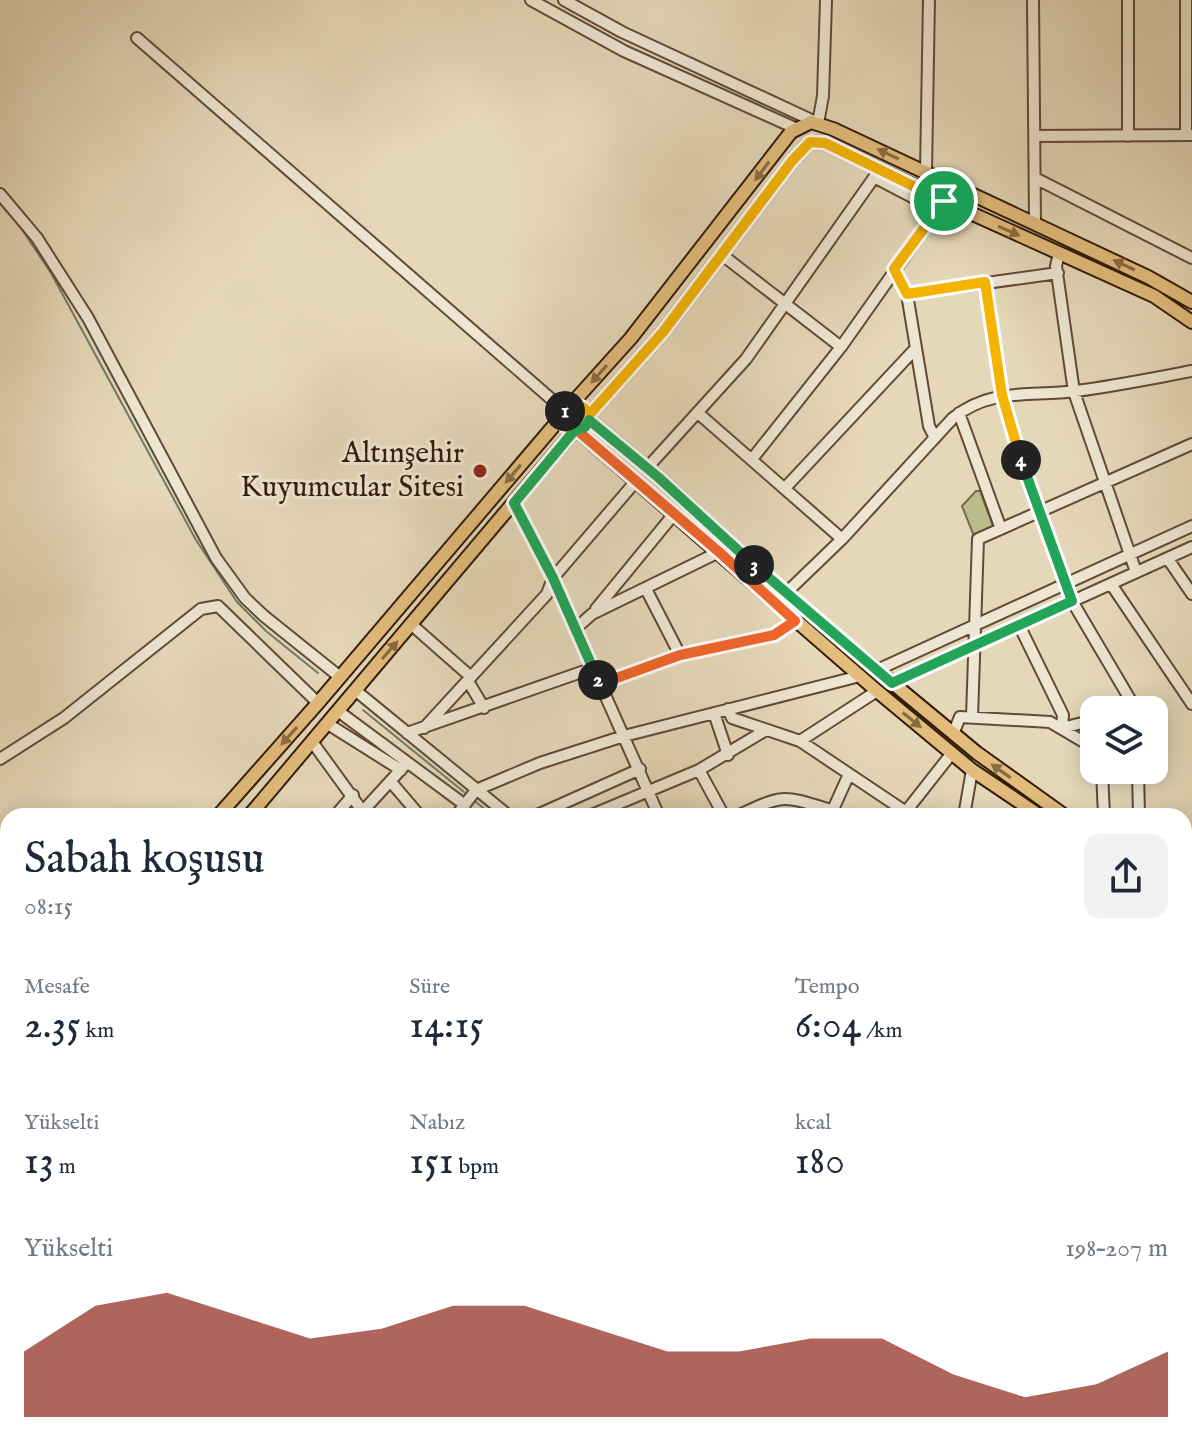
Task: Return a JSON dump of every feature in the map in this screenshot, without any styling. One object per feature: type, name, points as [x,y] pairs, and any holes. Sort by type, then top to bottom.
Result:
[{"type":"main road","points":[[225,808],[631,338],[795,128],[818,123],[1148,277],[1192,302]]},
{"type":"main road","points":[[256,808],[563,444],[580,434],[810,142],[825,143],[940,206],[1059,253],[1154,296],[1192,322]]},
{"type":"main road","points":[[566,411],[581,406],[785,594],[953,734],[1054,808]]},
{"type":"main road","points":[[566,411],[566,427],[580,434],[636,481],[795,621],[972,770],[1028,808]]},
{"type":"street","points":[[531,0],[624,51],[795,128]]},
{"type":"street","points":[[564,0],[622,32],[818,123],[823,96],[826,0]]},
{"type":"street","points":[[926,172],[929,0]]},
{"type":"street","points":[[1033,0],[1035,224]]},
{"type":"street","points":[[1128,0],[1128,136]]},
{"type":"street","points":[[1035,136],[1189,135],[1186,0]]},
{"type":"street","points":[[137,38],[566,411]]},
{"type":"street","points":[[647,468],[746,359],[878,174]]},
{"type":"street","points":[[1035,178],[1192,258]]},
{"type":"street","points":[[0,194],[37,238],[88,318],[216,558],[245,598],[340,677]]},
{"type":"street","points":[[752,459],[841,347],[940,206]]},
{"type":"street","points":[[1059,253],[1058,273],[1074,392],[1136,572]]},
{"type":"street","points":[[721,254],[841,347]]},
{"type":"street","points":[[894,269],[907,294],[929,426],[935,438]]},
{"type":"street","points":[[907,294],[1058,273]]},
{"type":"street","points":[[985,282],[1002,395],[1023,465],[1072,601],[1126,696]]},
{"type":"street","points":[[785,488],[916,348]]},
{"type":"street","points":[[785,594],[842,539],[959,413],[975,403],[1002,395],[1074,392],[1192,371]]},
{"type":"street","points":[[698,413],[842,539]]},
{"type":"street","points":[[959,413],[1001,529]]},
{"type":"street","points":[[972,717],[978,539],[1192,444]]},
{"type":"street","points":[[424,728],[547,594],[553,578],[636,481]]},
{"type":"street","points":[[514,503],[553,578],[656,808]]},
{"type":"street","points":[[575,629],[592,614],[674,514]]},
{"type":"street","points":[[877,670],[1192,526]]},
{"type":"street","points":[[892,683],[1192,547]]},
{"type":"street","points":[[592,614],[719,552]]},
{"type":"street","points":[[1168,559],[1192,594]]},
{"type":"street","points":[[1111,584],[1192,704]]},
{"type":"street","points":[[646,589],[680,655]]},
{"type":"street","points":[[0,759],[64,718],[201,609],[218,606],[318,703]]},
{"type":"street","points":[[600,684],[680,655],[774,635],[795,621]]},
{"type":"street","points":[[412,625],[470,679],[484,708]]},
{"type":"street","points":[[1019,625],[1063,715],[1062,728]]},
{"type":"street","points":[[407,733],[593,668]]},
{"type":"street","points":[[463,808],[476,790],[540,763],[624,736],[860,676]]},
{"type":"street","points":[[355,690],[499,808]]},
{"type":"street","points":[[800,741],[877,691]]},
{"type":"street","points":[[728,709],[732,718],[800,741],[898,808]]},
{"type":"street","points":[[338,711],[404,766]]},
{"type":"street","points":[[714,713],[728,755]]},
{"type":"street","points":[[953,734],[960,717],[972,717],[1050,722],[1080,739]]},
{"type":"street","points":[[328,724],[404,766],[465,805]]},
{"type":"street","points":[[1062,728],[1080,724]]},
{"type":"street","points":[[608,808],[699,770],[766,730]]},
{"type":"street","points":[[313,743],[361,808]]},
{"type":"street","points":[[911,808],[952,753]]},
{"type":"street","points":[[368,808],[404,766]]},
{"type":"street","points":[[553,808],[640,769]]},
{"type":"street","points":[[699,770],[720,808]]},
{"type":"street","points":[[965,808],[972,770]]},
{"type":"street","points":[[833,808],[849,774]]},
{"type":"street","points":[[391,782],[413,808]]},
{"type":"street","points":[[1103,784],[1104,808]]},
{"type":"street","points":[[1138,784],[1139,808]]},
{"type":"street","points":[[342,808],[353,795]]},
{"type":"street","points":[[754,808],[774,799],[790,797],[818,808]]},
{"type":"green space","points":[[976,491],[980,491],[993,526],[974,536],[962,506]]},
{"type":"waterway","points":[[15,219],[51,273],[196,540],[237,602],[266,631],[318,673]]},
{"type":"waterway","points":[[363,710],[464,792]]},
{"type":"waterway","points":[[476,802],[483,808]]},
{"type":"place","name":"Altınşehir Kuyumcular Sitesi","points":[[480,471]]},
{"type":"route","points":[[944,201],[825,143],[810,142],[792,161],[663,332],[589,415],[584,408],[576,405],[565,411],[563,419],[566,427],[578,431],[795,621],[774,635],[680,655],[600,684],[553,578],[514,503],[574,431],[578,431],[585,427],[589,420],[658,477],[785,594],[892,683],[1072,601],[1023,465],[1002,395],[985,282],[907,294],[894,269],[944,201]]}]
